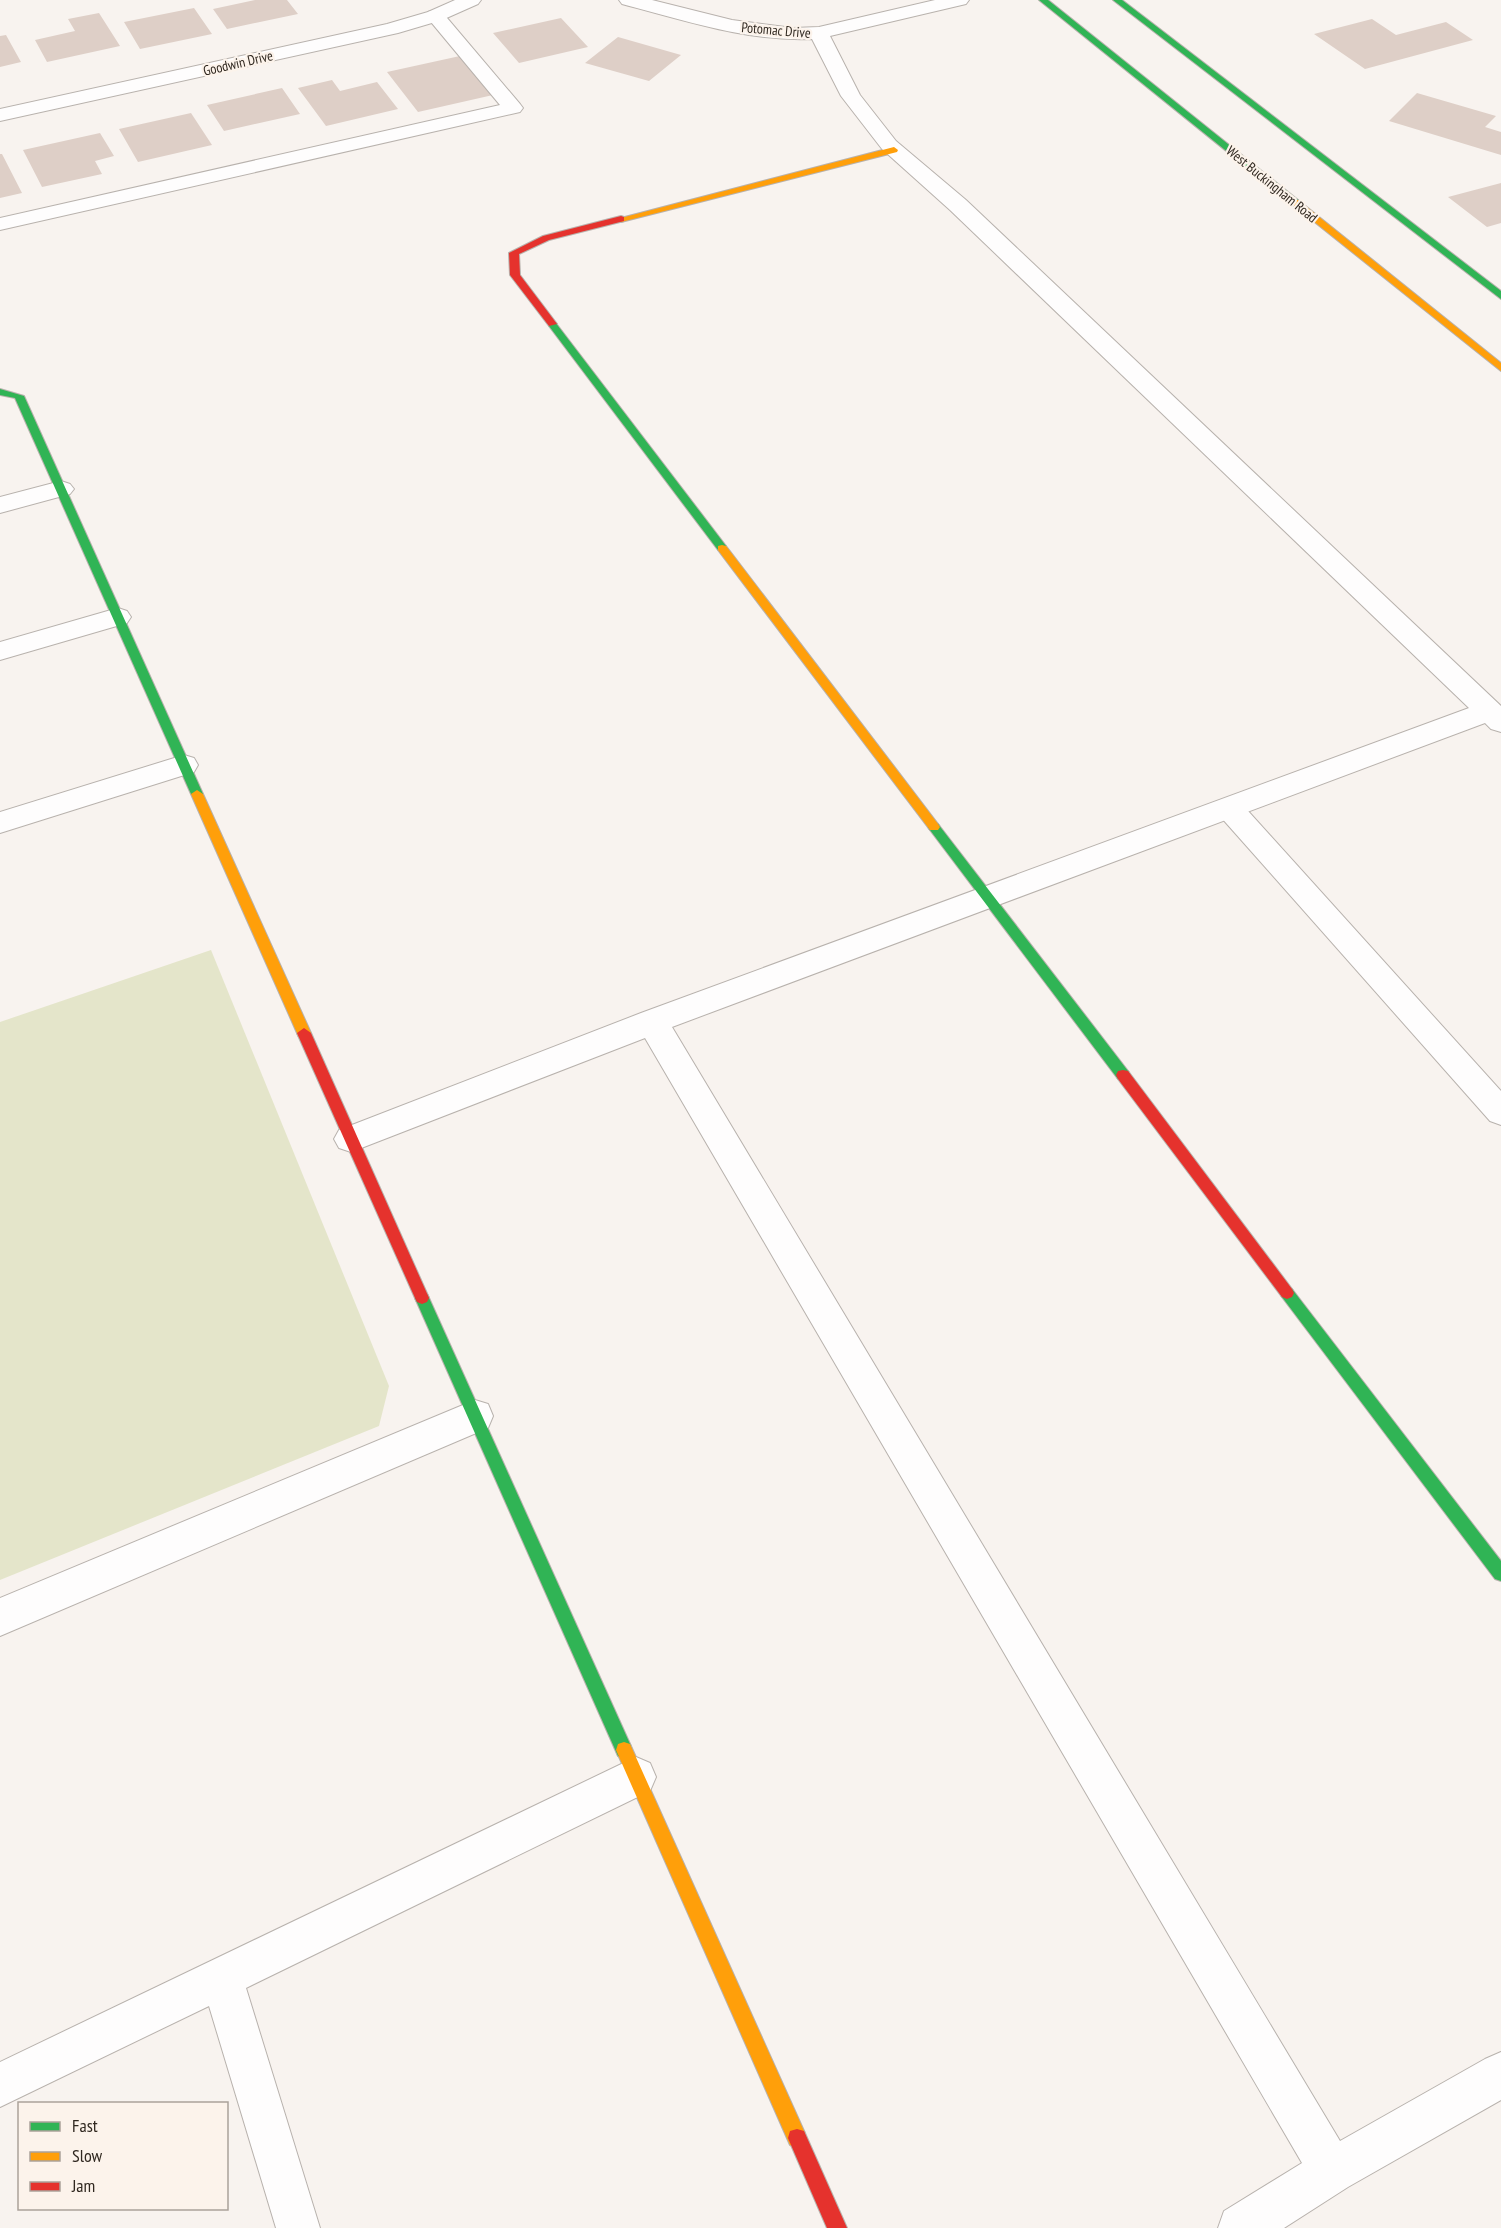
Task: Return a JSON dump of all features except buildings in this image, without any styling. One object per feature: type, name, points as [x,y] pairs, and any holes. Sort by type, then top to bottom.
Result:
[{"type":"street","name":"Goodwin Drive","points":[[0,115],[346,39],[435,16],[471,0]]},
{"type":"street","name":"Potomac Drive","points":[[629,0],[732,26],[793,34],[819,33],[959,0]]},
{"type":"street","name":"West Buckingham Road","points":[[1043,0],[1501,368]]},
{"type":"street","points":[[1117,0],[1501,296]]},
{"type":"street","points":[[351,1139],[652,1022],[1498,709],[958,205],[894,150],[851,96],[819,33]]},
{"type":"street","points":[[894,150],[546,238],[514,253],[515,275],[1501,1574]]},
{"type":"street","points":[[0,392],[20,396],[837,2228]]},
{"type":"street","points":[[0,505],[61,489]]},
{"type":"street","points":[[0,651],[118,617]]},
{"type":"street","points":[[0,823],[184,765]]},
{"type":"street","points":[[652,1022],[1332,2171]]},
{"type":"street","points":[[0,1617],[475,1416]]},
{"type":"street","points":[[1241,2228],[1332,2171],[1501,2075]]},
{"type":"lane","points":[[0,224],[513,108],[435,16]]},
{"type":"lane","points":[[1229,808],[1501,1113]]},
{"type":"lane","points":[[0,2085],[636,1777]]},
{"type":"lane","points":[[222,1978],[298,2228]]},
{"type":"green space","points":[[211,950],[389,1386],[379,1426],[0,1580],[0,1022]]},
{"type":"traffic: fast","points":[[1043,0],[1295,202]]},
{"type":"traffic: fast","points":[[1117,0],[1501,296]]},
{"type":"traffic: fast","points":[[552,324],[722,548]]},
{"type":"traffic: fast","points":[[0,392],[19,396],[197,794]]},
{"type":"traffic: fast","points":[[934,827],[1123,1075]]},
{"type":"traffic: fast","points":[[1287,1293],[1501,1574]]},
{"type":"traffic: fast","points":[[422,1298],[624,1750]]},
{"type":"traffic: slow","points":[[621,219],[894,150]]},
{"type":"traffic: slow","points":[[1295,202],[1501,368]]},
{"type":"traffic: slow","points":[[722,548],[934,827]]},
{"type":"traffic: slow","points":[[197,794],[304,1033]]},
{"type":"traffic: slow","points":[[624,1750],[797,2138]]},
{"type":"traffic: jam","points":[[552,324],[515,275],[514,253],[546,238],[621,219]]},
{"type":"traffic: jam","points":[[304,1033],[422,1298]]},
{"type":"traffic: jam","points":[[1123,1075],[1287,1293]]},
{"type":"traffic: jam","points":[[797,2138],[837,2228]]}]
